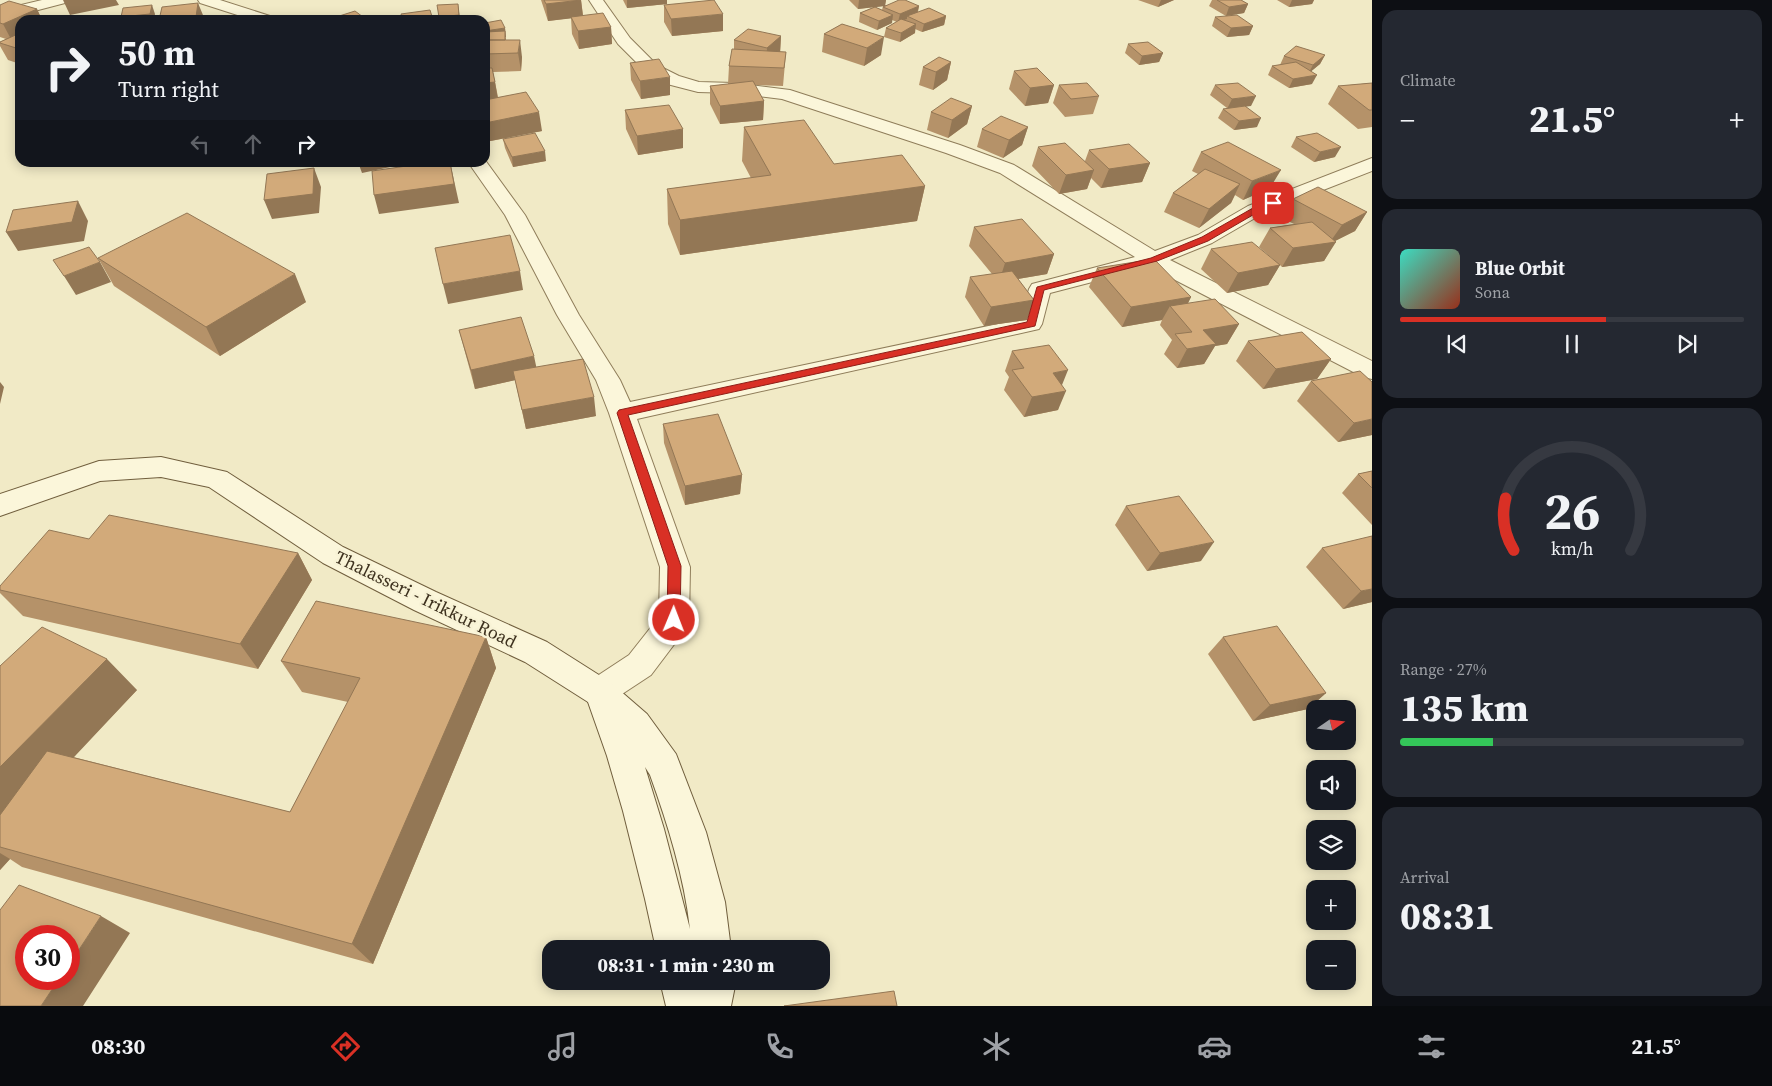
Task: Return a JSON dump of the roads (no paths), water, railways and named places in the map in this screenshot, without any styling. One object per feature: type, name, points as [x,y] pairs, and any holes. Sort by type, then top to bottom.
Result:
[{"type":"street","points":[[0,16],[60,0]]},
{"type":"street","points":[[205,0],[252,15]]},
{"type":"street","points":[[596,0],[624,41],[644,62],[650,68],[673,80],[698,87],[734,88],[784,94],[953,148],[1007,169],[1154,260],[1372,371]]},
{"type":"street","points":[[622,413],[1031,324],[1040,289],[1154,260],[1205,239],[1256,210],[1372,164]]},
{"type":"street","points":[[481,167],[515,214],[568,315],[608,380],[622,413],[674,566],[674,620],[640,665],[599,692],[632,775],[670,921],[673,940]]},
{"type":"street","name":"Thalasseri - Irikkur Road","points":[[0,506],[99,471],[161,467],[217,479],[332,555],[425,601],[536,652],[599,692],[634,725],[664,766],[688,832],[706,902],[711,940]]},
{"type":"street","points":[[682,990],[686,1006]]},
{"type":"street","points":[[711,1006],[714,990]]}]
